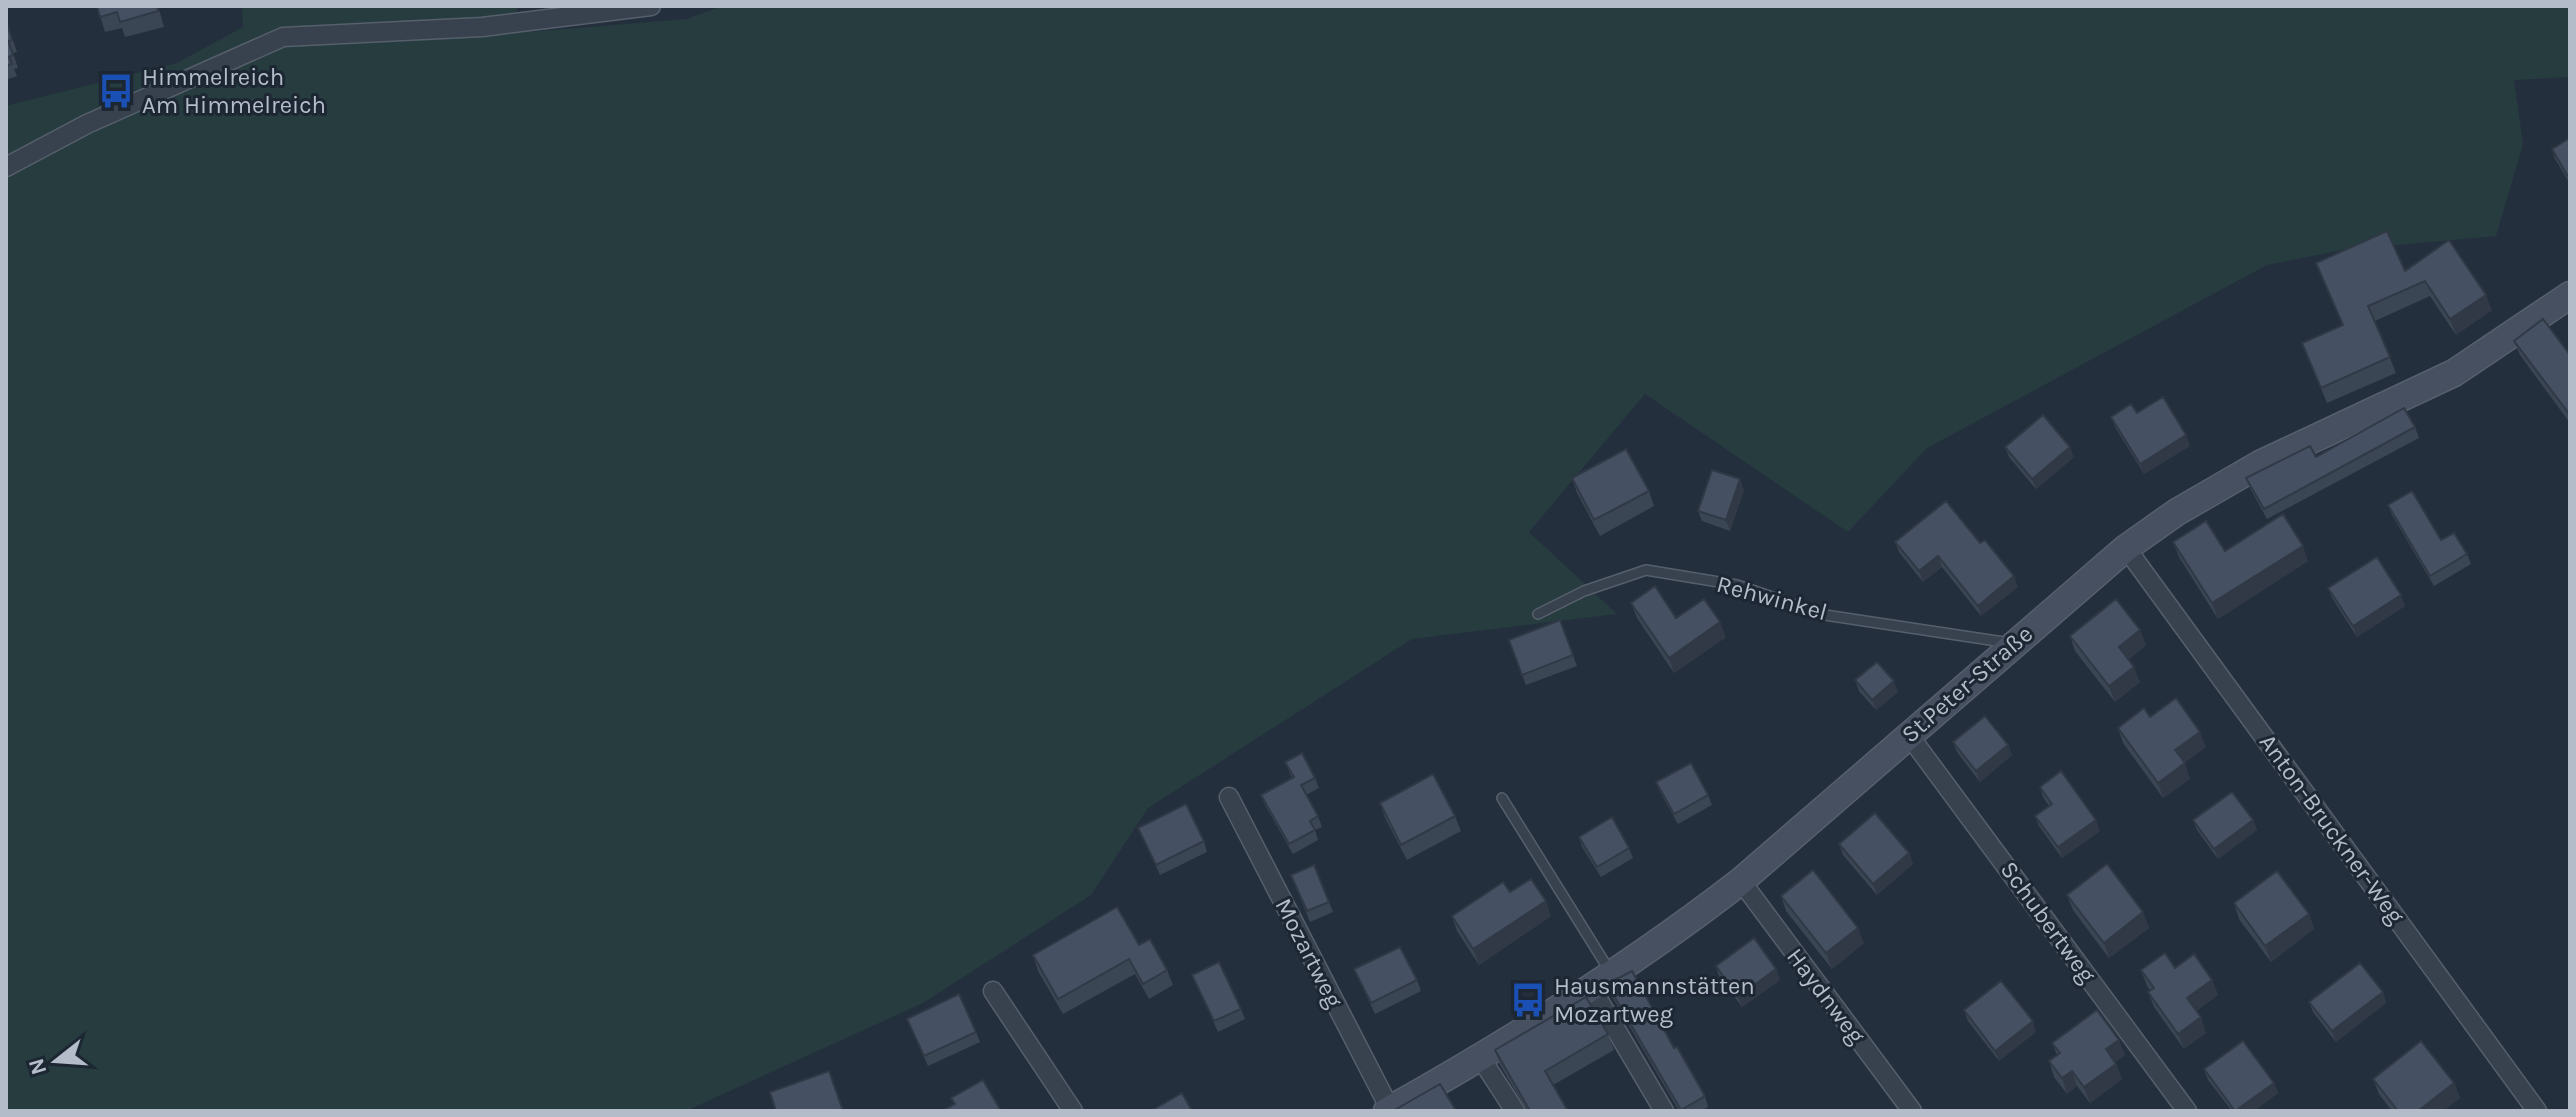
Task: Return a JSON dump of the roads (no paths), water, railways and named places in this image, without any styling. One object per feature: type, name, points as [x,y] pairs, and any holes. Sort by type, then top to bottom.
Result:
[{"type":"main road","name":"St.Peter-Straße","points":[[1388,1110],[1602,982],[1741,881],[2126,548],[2177,512],[2260,464],[2454,373],[2570,295]]},
{"type":"street","points":[[6,167],[87,124],[283,37],[482,27],[651,6]]},
{"type":"street","name":"Anton-Bruckner-Weg","points":[[2126,548],[2537,1111]]},
{"type":"street","name":"Schubertweg","points":[[1908,734],[2187,1111]]},
{"type":"street","name":"Mozartweg","points":[[1229,797],[1388,1110]]},
{"type":"street","name":"Haydnweg","points":[[1741,881],[1912,1111]]},
{"type":"street","points":[[1602,982],[1664,1111]]},
{"type":"street","points":[[993,991],[1073,1111]]},
{"type":"street","points":[[1480,1057],[1515,1111]]},
{"type":"lane","name":"Rehwinkel","points":[[1538,614],[1584,591],[1646,570],[1737,585],[1825,615],[2014,643]]},
{"type":"lane","points":[[1502,798],[1602,982]]},
{"type":"place","name":"Himmelreich Am Himmelreich","points":[[116,91]]},
{"type":"place","name":"Hausmannstätten Mozartweg","points":[[1528,1000]]}]
